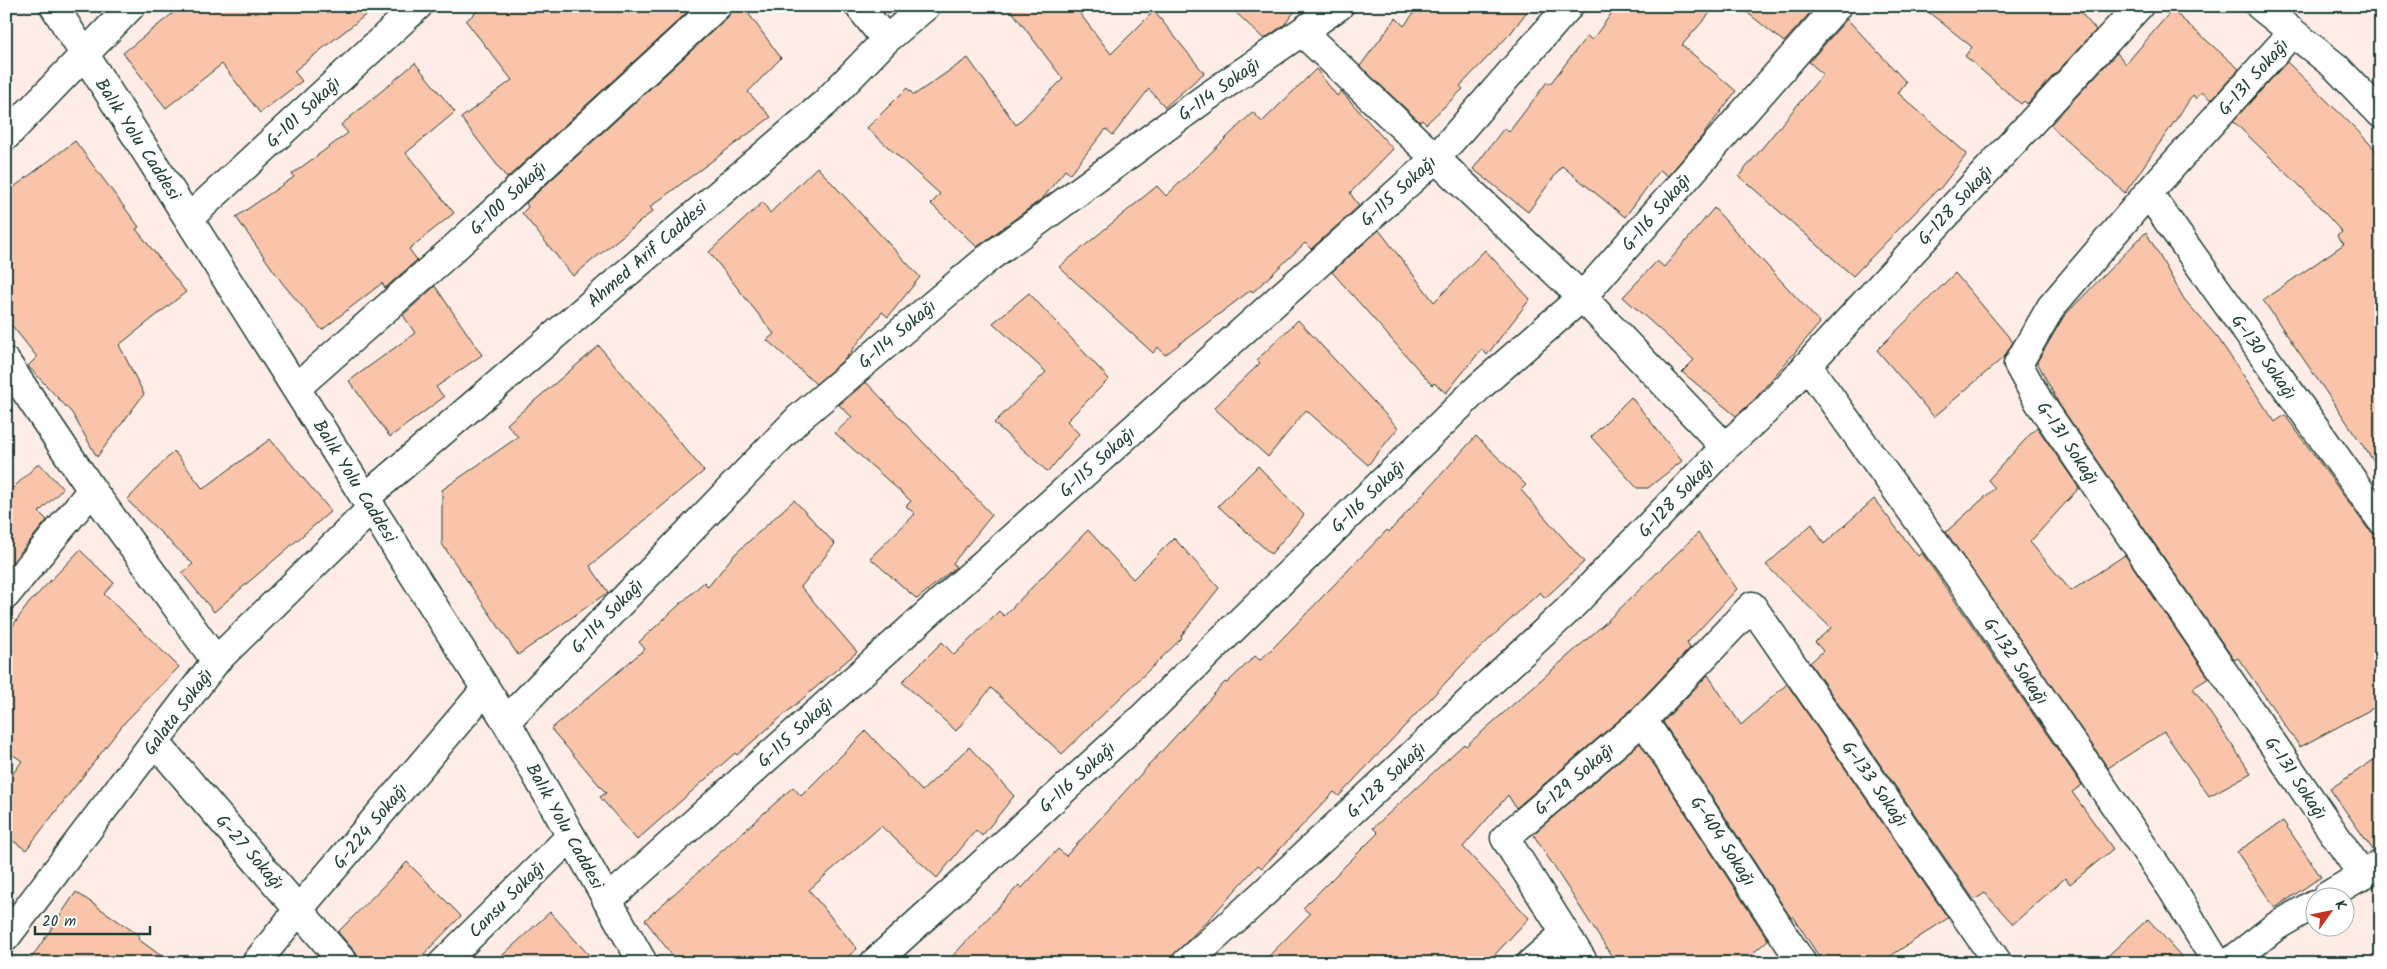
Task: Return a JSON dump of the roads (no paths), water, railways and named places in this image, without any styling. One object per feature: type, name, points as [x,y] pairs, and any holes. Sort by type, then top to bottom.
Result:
[{"type":"street","name":"Balık Yolu Caddesi","points":[[54,6],[506,721],[643,963]]},
{"type":"street","points":[[6,136],[131,6]]},
{"type":"street","name":"G-101 Sokağı","points":[[189,218],[418,6]]},
{"type":"street","name":"G-100 Sokağı","points":[[296,388],[450,252],[718,6]]},
{"type":"street","points":[[859,6],[886,40]]},
{"type":"street","name":"Ahmed Arif Caddesi","points":[[369,503],[825,103],[886,40],[926,6]]},
{"type":"street","name":"G-114 Sokağı","points":[[506,721],[799,418],[986,259],[1204,99],[1339,6]]},
{"type":"street","name":"G-115 Sokağı","points":[[607,901],[1436,158],[1569,6]]},
{"type":"street","name":"G-116 Sokağı","points":[[874,963],[1141,719],[1479,387],[1582,297],[1837,6]]},
{"type":"street","name":"G-128 Sokağı","points":[[1186,963],[1251,905],[1568,610],[1725,447],[1765,411],[2139,6]]},
{"type":"street","points":[[2260,6],[2292,34],[2336,67],[2381,114]]},
{"type":"street","points":[[1302,32],[1582,297],[1725,447]]},
{"type":"street","name":"G-131 Sokağı","points":[[2292,34],[2148,193],[2051,308],[2018,364],[2039,402],[2372,870]]},
{"type":"street","name":"G-130 Sokağı","points":[[2148,193],[2381,520]]},
{"type":"street","name":"G-132 Sokağı","points":[[1807,365],[1964,585],[2172,889],[2217,963]]},
{"type":"street","points":[[10,376],[216,661]]},
{"type":"street","points":[[6,595],[92,490]]},
{"type":"street","name":"Galata Sokağı","points":[[6,937],[156,743],[216,661],[369,503]]},
{"type":"street","name":"G-129 Sokağı","points":[[1564,934],[1505,838],[1643,720],[1752,606]]},
{"type":"street","name":"G-133 Sokağı","points":[[1752,606],[1998,963]]},
{"type":"street","name":"G-224 Sokağı","points":[[256,963],[299,909],[485,690]]},
{"type":"street","name":"G-404 Sokağı","points":[[1643,720],[1802,963]]},
{"type":"street","name":"G-27 Sokağı","points":[[156,743],[344,963]]},
{"type":"street","name":"Cansu Sokağı","points":[[443,963],[571,836]]},
{"type":"street","points":[[2345,886],[2372,870]]},
{"type":"street","points":[[2229,963],[2275,927],[2304,910]]},
{"type":"street","points":[[1530,963],[1564,934],[1584,963]]}]
